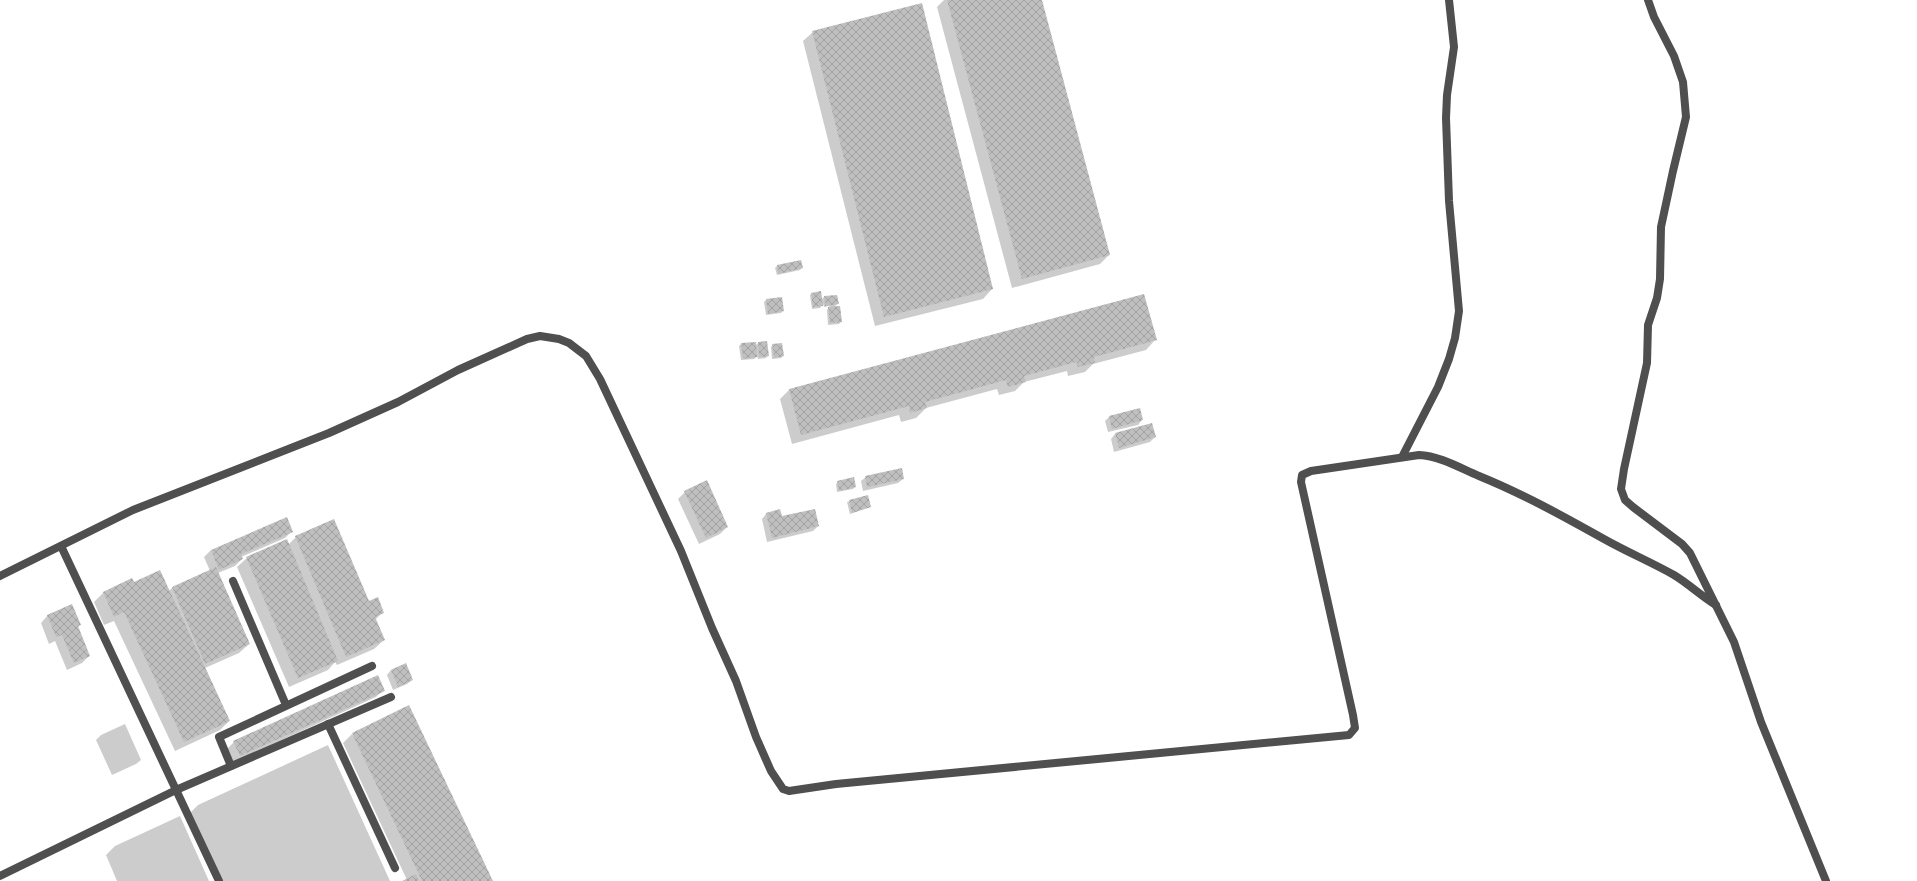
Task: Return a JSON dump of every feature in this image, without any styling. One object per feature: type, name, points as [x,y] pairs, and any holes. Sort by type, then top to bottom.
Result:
[{"type":"street","points":[[1402,457],[1435,394],[1450,359],[1459,311],[1449,201],[1446,126],[1447,95],[1454,47],[1449,0]]},
{"type":"street","points":[[1648,0],[1654,17],[1674,56],[1683,82],[1686,117],[1661,227],[1659,289],[1648,324],[1647,363],[1621,489],[1626,500],[1633,507],[1687,548],[1734,642],[1761,722],[1826,881]]},
{"type":"street","points":[[0,576],[133,510],[336,430],[398,402],[458,370],[522,341],[540,336],[559,339],[569,343],[586,356],[600,379],[681,551],[712,628],[736,681],[756,737],[771,771],[783,789],[789,791],[844,783],[1349,735],[1355,728],[1354,715],[1300,479],[1306,473],[1311,471],[1419,454],[1442,460],[1552,509],[1605,540],[1665,570],[1685,582],[1716,605]]},
{"type":"street","points":[[61,546],[219,881]]},
{"type":"street","points":[[233,581],[286,705]]},
{"type":"street","points":[[231,766],[219,738],[286,705],[372,666]]},
{"type":"street","points":[[0,876],[176,790],[391,697]]},
{"type":"street","points":[[328,724],[395,868]]},
{"type":"building","points":[[947,0],[1042,0],[1110,255],[1022,279]]},
{"type":"building","points":[[922,3],[993,289],[884,317],[812,31]]},
{"type":"building","points":[[801,260],[803,268],[778,274],[777,265]]},
{"type":"building","points":[[821,291],[823,306],[813,307],[811,293]]},
{"type":"building","points":[[1144,294],[1157,340],[1094,357],[1095,363],[1078,367],[1076,362],[1024,376],[1026,382],[1008,387],[1006,380],[925,402],[927,408],[910,413],[909,406],[801,435],[789,389]]},
{"type":"building","points":[[837,295],[839,304],[825,306],[824,296]]},
{"type":"building","points":[[782,297],[784,311],[768,314],[766,299]]},
{"type":"building","points":[[840,306],[842,322],[830,323],[828,307]]},
{"type":"building","points":[[767,341],[769,356],[759,357],[758,342]]},
{"type":"building","points":[[756,342],[757,357],[743,359],[741,343]]},
{"type":"building","points":[[782,343],[784,356],[774,358],[772,344]]},
{"type":"building","points":[[1140,408],[1143,420],[1112,429],[1109,416]]},
{"type":"building","points":[[1152,423],[1156,437],[1119,448],[1115,433]]},
{"type":"building","points":[[902,468],[904,479],[867,487],[865,476]]},
{"type":"building","points":[[854,477],[856,487],[839,491],[837,481]]},
{"type":"building","points":[[707,480],[728,527],[706,538],[684,491]]},
{"type":"building","points":[[868,495],[871,507],[852,513],[849,500]]},
{"type":"building","points":[[780,509],[782,516],[815,509],[819,526],[772,538],[766,513]]},
{"type":"building","points":[[287,517],[293,532],[241,554],[243,559],[219,570],[211,550]]},
{"type":"building","points":[[334,519],[369,601],[378,597],[384,613],[375,617],[385,640],[346,657],[295,536]]},
{"type":"building","points":[[287,539],[338,661],[298,678],[246,557]]},
{"type":"building","points":[[216,567],[250,644],[205,664],[172,587]]},
{"type":"building","points":[[160,570],[230,721],[184,742],[124,612],[114,617],[103,592],[132,578],[134,582]]},
{"type":"building","points":[[72,604],[81,625],[78,626],[90,656],[74,663],[62,635],[56,637],[47,615]]},
{"type":"building","points":[[406,663],[413,680],[398,687],[391,670]]},
{"type":"building","points":[[378,675],[385,691],[240,756],[233,741]]},
{"type":"building","points":[[409,705],[493,881],[422,881],[352,733]]},
{"type":"building","points":[[416,874],[419,881],[402,881]]}]
